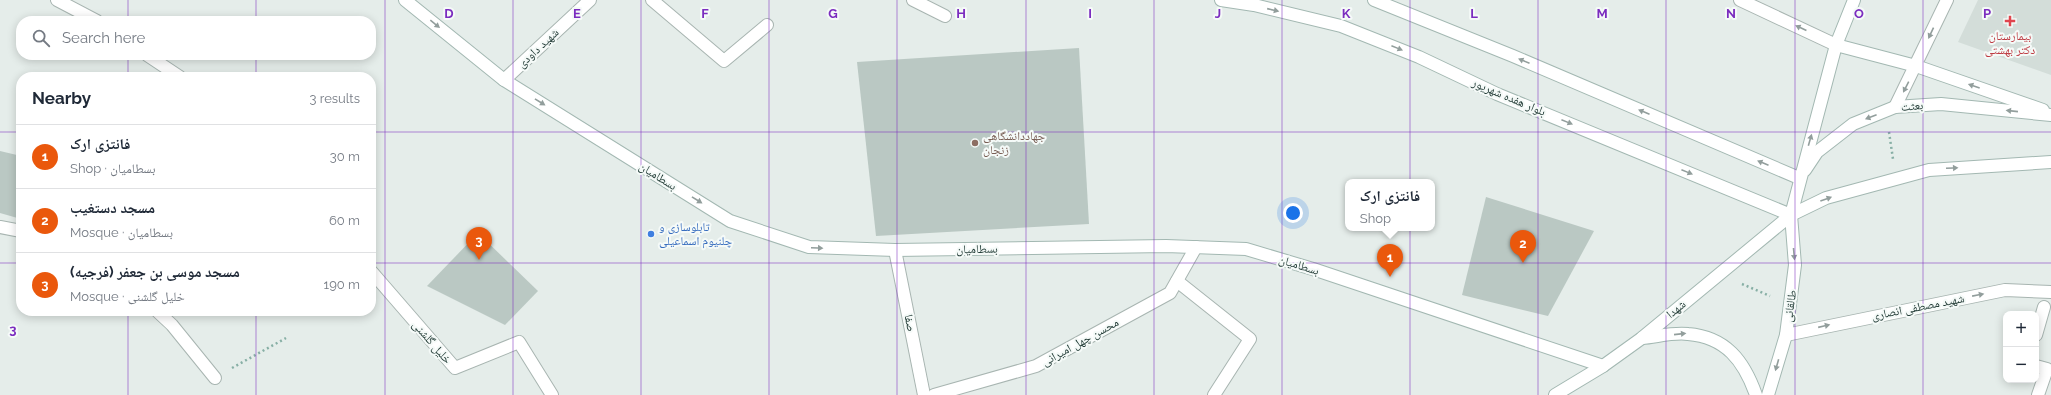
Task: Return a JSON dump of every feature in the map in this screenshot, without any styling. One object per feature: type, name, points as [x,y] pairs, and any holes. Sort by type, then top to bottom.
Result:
[{"type":"street","points":[[56,0],[87,16]]},
{"type":"street","name":"بسطامیان","points":[[405,0],[504,80],[730,221],[809,247],[896,250],[1166,246],[1246,249],[1314,269],[1603,366]]},
{"type":"street","name":"شهید داودی","points":[[504,80],[590,0]]},
{"type":"street","points":[[652,0],[724,61],[767,25]]},
{"type":"street","points":[[913,0],[945,16]]},
{"type":"street","name":"بلوار هفده شهریور","points":[[1221,0],[1254,5],[1340,26],[1419,57],[1498,94],[1791,215]]},
{"type":"street","points":[[1374,0],[1514,56],[1799,178]]},
{"type":"street","name":"بعثت","points":[[1740,0],[1836,45],[1916,66],[2051,114]]},
{"type":"street","name":"طالقانی","points":[[1768,395],[1786,335],[1796,265],[1791,215],[1799,178],[1836,45],[1854,0]]},
{"type":"street","points":[[1895,107],[1947,0]]},
{"type":"street","points":[[154,60],[172,72]]},
{"type":"street","name":"بعثت","points":[[1799,178],[1817,152],[1853,124],[1895,107],[1941,104],[2051,114]]},
{"type":"street","points":[[1791,215],[1826,198],[1929,170],[2051,162]]},
{"type":"street","name":"شهدا","points":[[1556,395],[1603,366],[1642,338],[1791,215]]},
{"type":"street","points":[[0,227],[16,230]]},
{"type":"street","name":"محسن چهل امیرانی","points":[[934,395],[1036,366],[1170,293],[1196,247]]},
{"type":"street","name":"صفا","points":[[896,250],[924,395]]},
{"type":"street","name":"خلیل گلشنی","points":[[376,277],[455,368],[519,342],[552,395]]},
{"type":"street","points":[[1177,280],[1250,339],[1214,395]]},
{"type":"street","name":"شهید مصطفی انصاری","points":[[1786,335],[2005,290],[2051,292]]},
{"type":"street","points":[[2039,324],[2044,306]]},
{"type":"street","points":[[162,316],[215,378]]},
{"type":"street","points":[[1642,338],[1687,334],[1716,340],[1737,357],[1750,378],[1756,395]]},
{"type":"street","points":[[2038,395],[2047,369],[2039,367]]},
{"type":"path","points":[[1719,274],[1790,305]]},
{"type":"path","points":[[215,378],[286,338]]},
{"type":"shaded area","name":"بیمارستان دکتر بهشتی","points":[[1978,0],[2051,0],[2051,75],[1958,42]]},
{"type":"building","name":"جهاددانشگاهی زنجان","points":[[1079,48],[1089,224],[876,236],[857,62]]},
{"type":"building","points":[[0,151],[16,155],[16,218],[0,213]]},
{"type":"building","points":[[1486,197],[1594,231],[1548,316],[1462,295]]},
{"type":"building","points":[[478,233],[538,291],[505,325],[427,286]]},
{"type":"place","name":"بیمارستان دکتر بهشتی","points":[[2010,21]]},
{"type":"place","name":"جهاددانشگاهی زنجان","points":[[975,143]]},
{"type":"place","name":"تابلوسازی و چلنیوم اسماعیلی","points":[[651,234]]},
{"type":"place","name":"مسجد موسی بن جعفر (فرجیه)","points":[[479,260]]},
{"type":"place","name":"مسجد دستغیب","points":[[1523,263]]},
{"type":"place","name":"فانتزی ارک","points":[[1390,277]]}]
